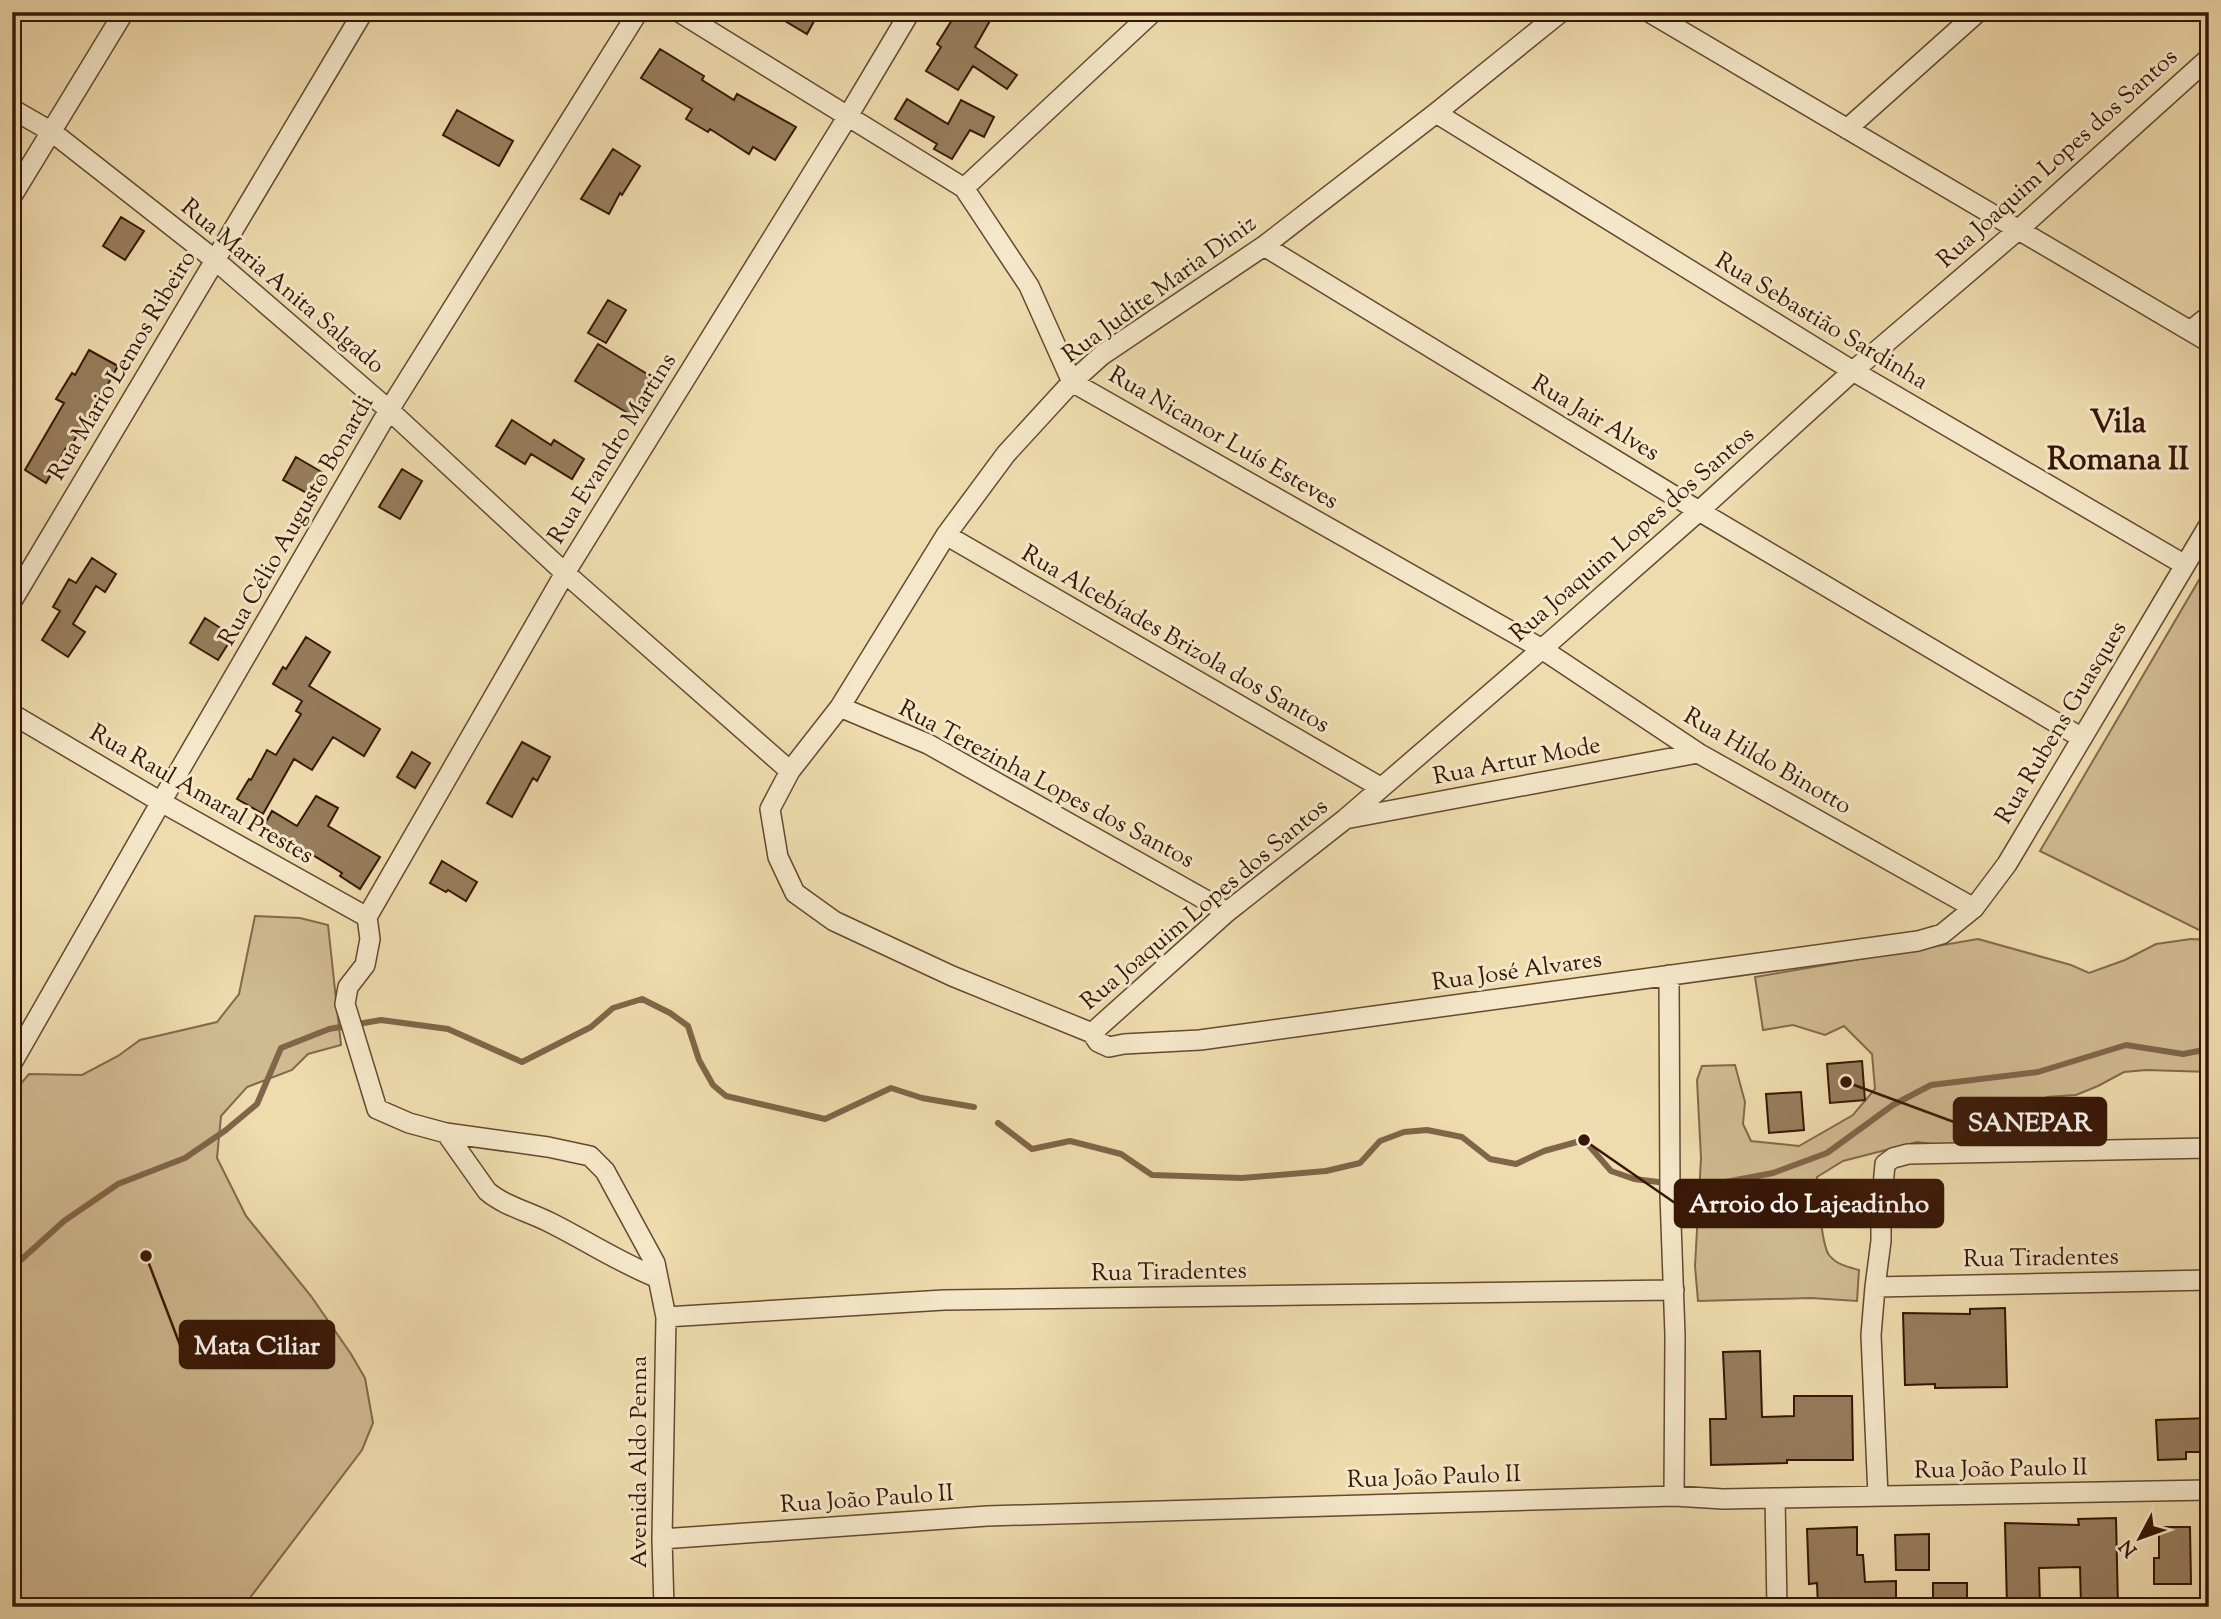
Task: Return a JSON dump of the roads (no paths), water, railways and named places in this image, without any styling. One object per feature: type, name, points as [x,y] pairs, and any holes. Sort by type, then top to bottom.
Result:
[{"type":"street","points":[[12,196],[124,12]]},
{"type":"street","name":"Rua Mario Lemos Ribeiro","points":[[12,601],[363,12]]},
{"type":"street","name":"Rua Célio Augusto Bonardi","points":[[12,1063],[389,410],[638,12]]},
{"type":"street","name":"Rua Nicanor Luís Esteves","points":[[679,12],[964,188],[1028,286],[1072,382],[1542,649]]},
{"type":"street","name":"Rua Evandro Martins","points":[[367,917],[565,573],[910,12]]},
{"type":"street","points":[[964,188],[1153,12]]},
{"type":"street","name":"Rua Judite Maria Diniz","points":[[778,856],[770,809],[790,771],[840,707],[946,535],[1006,454],[1072,382],[1102,355],[1264,246],[1561,12]]},
{"type":"street","points":[[1649,12],[2209,342]]},
{"type":"street","points":[[1847,129],[1978,12]]},
{"type":"street","name":"Rua Joaquim Lopes dos Santos","points":[[1095,1037],[1227,912],[1344,820],[1380,786],[1542,649],[2209,58]]},
{"type":"street","name":"Rua Maria Anita Salgado","points":[[12,109],[52,132],[215,260],[389,410],[565,573],[790,771]]},
{"type":"street","name":"Rua Sebastião Sardinha","points":[[1436,113],[1853,371],[2185,565]]},
{"type":"street","name":"Rua Jair Alves","points":[[1264,246],[1699,511],[2082,737]]},
{"type":"street","points":[[2190,331],[2209,316]]},
{"type":"street","name":"Rua Rubens Guasques","points":[[1942,934],[1974,908],[2007,864],[2209,525]]},
{"type":"street","name":"Rua Alcebíades Brizola dos Santos","points":[[946,535],[1380,786]]},
{"type":"street","name":"Rua Hildo Binotto","points":[[1542,649],[1698,753],[1974,908]]},
{"type":"street","name":"Rua Terezinha Lopes dos Santos","points":[[840,707],[928,744],[1227,912]]},
{"type":"street","name":"Rua Raul Amaral Prestes","points":[[12,714],[161,802],[367,917]]},
{"type":"street","name":"Rua Artur Mode","points":[[1344,820],[1698,753]]},
{"type":"street","name":"Rua José Alvares","points":[[778,856],[795,893],[834,921],[952,976],[1095,1037],[1109,1047],[1200,1040],[1918,941],[1942,934]]},
{"type":"street","name":"Avenida Aldo Penna","points":[[367,917],[370,939],[365,965],[348,987],[345,1004],[377,1109],[409,1123],[446,1133],[548,1147],[590,1156],[605,1171],[655,1263],[666,1317],[662,1539],[664,1607]]},
{"type":"street","points":[[1669,975],[1674,1496]]},
{"type":"street","points":[[446,1133],[487,1191],[495,1198],[550,1222],[658,1279]]},
{"type":"street","points":[[1878,1496],[1871,1360],[1885,1164],[1893,1158],[1908,1154],[2209,1148]]},
{"type":"street","name":"Rua Tiradentes","points":[[1875,1287],[2209,1280]]},
{"type":"street","name":"Rua Tiradentes","points":[[666,1317],[944,1300],[1674,1290]]},
{"type":"street","name":"Rua João Paulo II","points":[[662,1539],[987,1516],[1674,1496],[1723,1499],[2209,1490]]},
{"type":"street","points":[[1775,1498],[1777,1607]]},
{"type":"waterway","points":[[12,1268],[64,1221],[118,1184],[185,1158],[226,1130],[257,1104],[281,1048],[329,1029],[381,1020],[448,1029],[522,1062],[591,1027],[613,1008],[642,999],[688,1026],[699,1060],[713,1085],[726,1096],[825,1119],[891,1088],[922,1098],[974,1107]]},
{"type":"waterway","points":[[998,1123],[1032,1149],[1070,1141],[1121,1154],[1152,1175],[1242,1178],[1326,1171],[1360,1163],[1380,1141],[1404,1132],[1427,1130],[1462,1137],[1490,1159],[1516,1164],[1544,1151],[1584,1140],[1611,1171],[1634,1179],[1699,1187],[1773,1173],[1827,1153],[1893,1105],[1931,1085],[2038,1072],[2126,1045],[2183,1054],[2209,1049]]},
{"type":"place","name":"SANEPAR","points":[[1846,1082]]},
{"type":"place","name":"Arroio do Lajeadinho","points":[[1584,1140]]},
{"type":"place","name":"Mata Ciliar","points":[[146,1256]]},
{"type":"district","name":"Vila Romana II","points":[[2118,442]]}]
